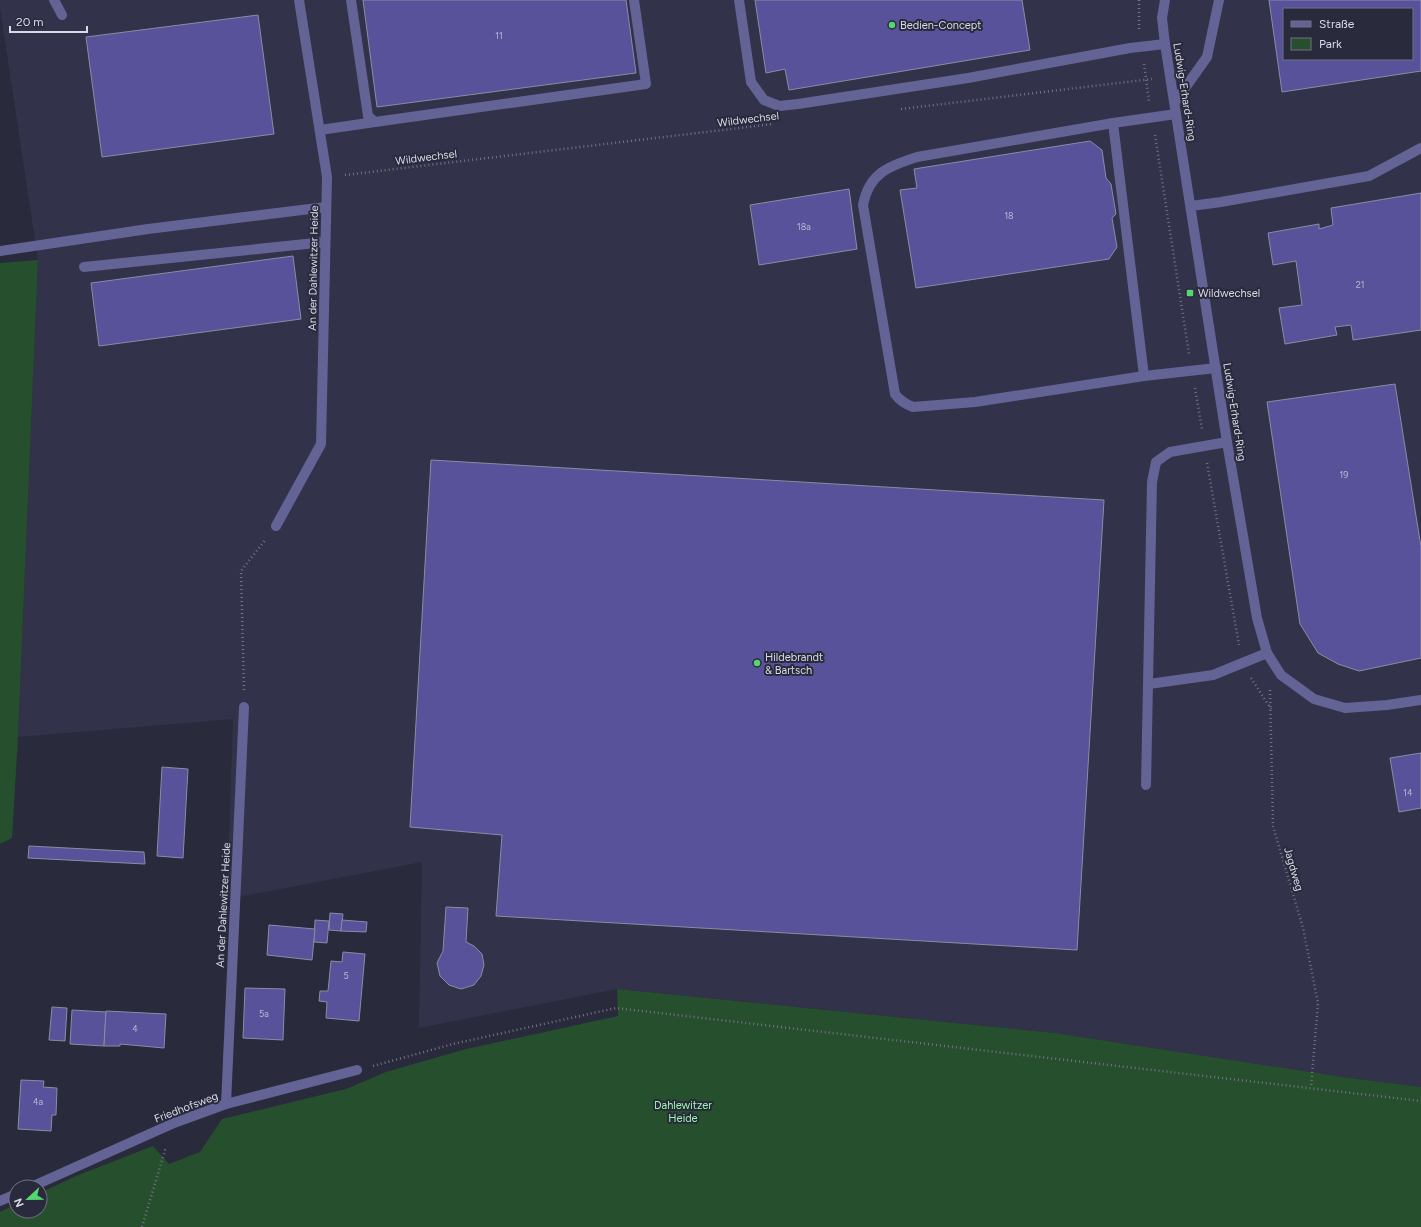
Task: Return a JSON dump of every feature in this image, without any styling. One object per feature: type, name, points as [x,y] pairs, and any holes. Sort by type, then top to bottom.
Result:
[{"type":"street","points":[[54,0],[62,16]]},
{"type":"street","name":"An der Dahlewitzer Heide","points":[[276,526],[321,444],[327,177],[299,0]]},
{"type":"street","points":[[351,0],[368,116],[374,122]]},
{"type":"street","points":[[320,130],[646,84],[634,0]]},
{"type":"street","points":[[739,0],[751,82],[764,100],[780,106],[968,78],[1130,48],[1165,44]]},
{"type":"street","name":"Ludwig-Erhard-Ring","points":[[1166,0],[1162,18],[1165,44],[1227,442],[1257,618],[1267,653],[1281,675],[1314,699],[1345,708],[1387,706],[1421,700]]},
{"type":"street","points":[[1175,102],[1207,57],[1219,0]]},
{"type":"street","points":[[1176,114],[1113,123],[910,159],[895,164],[882,171],[872,182],[865,194],[863,205],[895,394],[899,400],[905,404],[913,407],[975,402],[1144,376],[1216,368]]},
{"type":"street","points":[[1113,123],[1144,376]]},
{"type":"street","points":[[1191,206],[1229,201],[1369,176],[1421,148]]},
{"type":"street","points":[[0,251],[148,229],[326,207]]},
{"type":"street","points":[[84,267],[326,242]]},
{"type":"street","points":[[1146,785],[1152,482],[1156,462],[1170,452],[1227,442]]},
{"type":"street","points":[[1148,684],[1212,675],[1267,653]]},
{"type":"street","name":"An der Dahlewitzer Heide","points":[[226,1104],[244,707]]},
{"type":"street","name":"Friedhofsweg","points":[[48,1179],[174,1123],[226,1104],[357,1070]]},
{"type":"path","points":[[894,110],[1171,77]]},
{"type":"path","name":"Wildwechsel","points":[[327,177],[776,124]]},
{"type":"path","points":[[244,707],[241,571],[276,526]]},
{"type":"path","name":"Jagdweg","points":[[1269,688],[1271,709],[1273,826],[1303,928],[1318,1003],[1311,1087]]},
{"type":"path","points":[[357,1070],[452,1044],[616,1008],[1421,1100]]},
{"type":"path","points":[[142,1227],[174,1123]]},
{"type":"shaded area","points":[[0,0],[1421,0],[1421,1087],[1343,1077],[1055,1033],[617,989],[419,1028],[422,862],[227,899],[233,719],[18,737],[38,260]]},
{"type":"green space","points":[[38,260],[18,737],[12,838],[0,844],[0,263]]},
{"type":"green space","name":"Dahlewitzer Heide","points":[[617,989],[1055,1033],[1343,1077],[1421,1087],[1421,1227],[0,1227],[0,1212],[8,1208],[8,1219],[48,1219],[48,1189],[76,1176],[153,1146],[169,1164],[200,1152],[222,1119],[346,1089],[386,1072],[466,1049],[618,1016]]},
{"type":"building","points":[[363,0],[626,0],[636,73],[377,107]]},
{"type":"building","name":"Bedien-Concept","points":[[755,0],[1022,0],[1030,50],[789,90],[785,69],[766,73]]},
{"type":"building","points":[[1269,0],[1421,0],[1421,71],[1282,92]]},
{"type":"building","points":[[258,15],[274,134],[102,157],[86,37]]},
{"type":"building","points":[[1090,141],[1102,150],[1106,178],[1111,184],[1116,214],[1112,218],[1117,247],[1109,259],[916,288],[900,190],[917,188],[914,169]]},
{"type":"building","points":[[849,189],[857,249],[759,265],[750,205]]},
{"type":"building","points":[[1421,193],[1421,330],[1353,340],[1351,325],[1335,327],[1337,335],[1285,344],[1279,308],[1302,305],[1296,261],[1273,265],[1268,233],[1319,224],[1319,229],[1333,225],[1331,208]]},
{"type":"building","points":[[293,256],[301,319],[99,346],[91,283]]},
{"type":"building","points":[[1395,384],[1421,547],[1421,658],[1359,671],[1338,664],[1318,653],[1300,624],[1267,402]]},
{"type":"building","name":"Hildebrandt & Bartsch","points":[[431,460],[1104,500],[1077,950],[496,916],[502,835],[410,827]]},
{"type":"building","points":[[1421,753],[1421,808],[1399,812],[1390,758]]},
{"type":"building","points":[[162,767],[188,769],[183,858],[157,856]]},
{"type":"building","points":[[29,846],[144,852],[145,864],[28,858]]},
{"type":"building","points":[[446,907],[468,908],[466,942],[474,946],[482,954],[484,965],[481,976],[474,985],[461,989],[449,985],[440,976],[437,963],[443,951]]},
{"type":"building","points":[[330,913],[343,914],[341,931],[329,930]]},
{"type":"building","points":[[315,920],[329,921],[327,943],[314,942]]},
{"type":"building","points":[[342,920],[367,922],[366,932],[341,931]]},
{"type":"building","points":[[269,925],[315,929],[312,960],[267,955]]},
{"type":"building","points":[[343,952],[365,954],[359,1021],[326,1018],[327,1002],[319,1001],[320,991],[328,991],[331,961],[342,962]]},
{"type":"building","points":[[245,988],[285,989],[283,1040],[243,1038]]},
{"type":"building","points":[[52,1007],[67,1008],[65,1041],[49,1040]]},
{"type":"building","points":[[72,1010],[106,1012],[104,1046],[70,1044]]},
{"type":"building","points":[[106,1011],[166,1014],[164,1048],[120,1044],[120,1046],[104,1046]]},
{"type":"building","points":[[21,1080],[44,1081],[43,1087],[57,1088],[56,1115],[52,1115],[51,1131],[18,1129]]},
{"type":"place","name":"Bedien-Concept","points":[[892,25]]},
{"type":"place","name":"Wildwechsel","points":[[1190,293]]},
{"type":"place","name":"Hildebrandt & Bartsch","points":[[757,663]]}]
